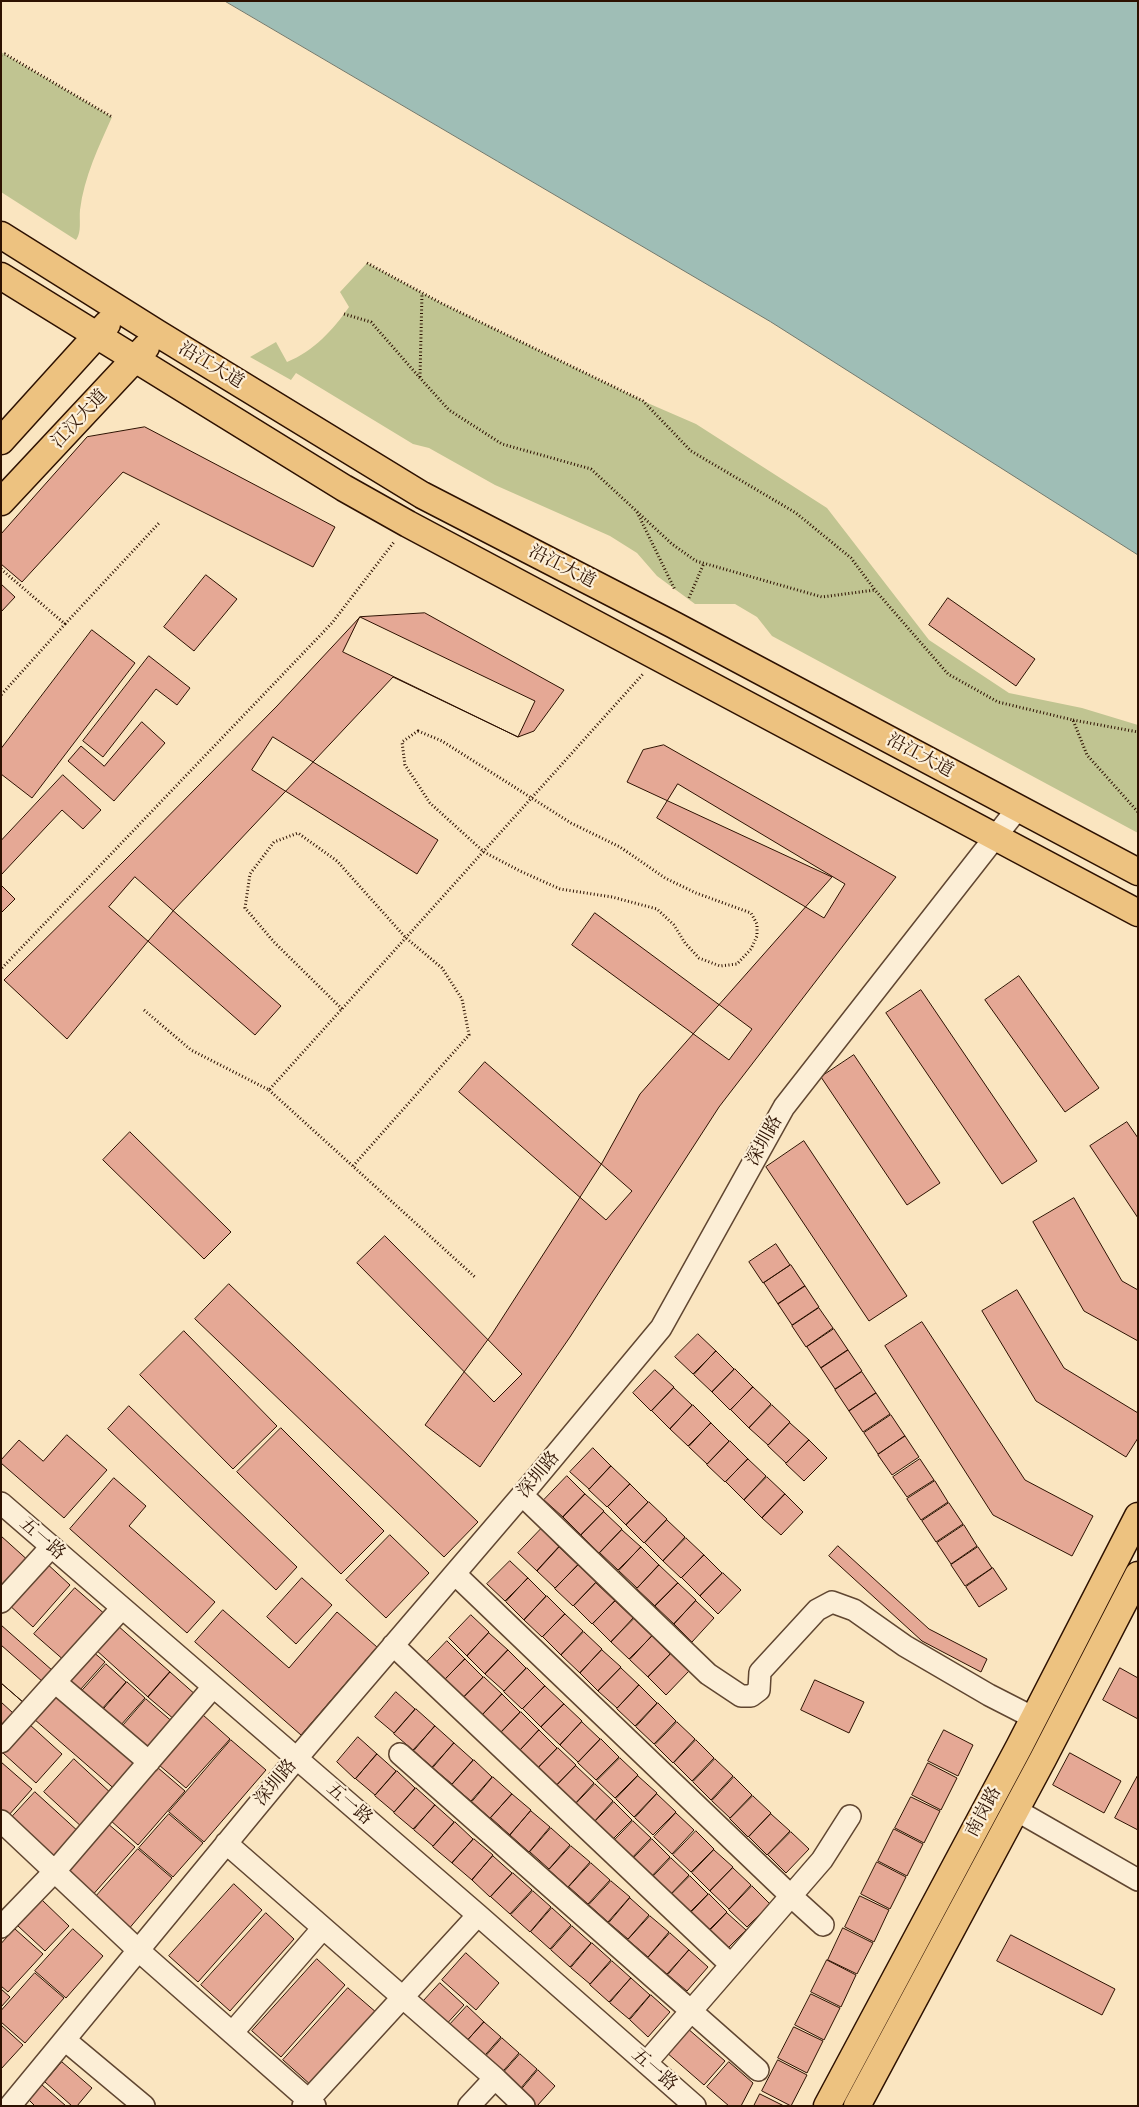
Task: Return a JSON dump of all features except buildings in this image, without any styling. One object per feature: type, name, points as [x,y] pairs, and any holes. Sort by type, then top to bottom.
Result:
[{"type":"main road","name":"沿江大道","points":[[1,235],[422,495],[674,625],[1138,872]]},
{"type":"main road","name":"沿江大道","points":[[1,276],[344,488],[408,524],[1138,913]]},
{"type":"main road","points":[[1,441],[97,336],[118,309]]},
{"type":"main road","name":"江汉大道","points":[[1,502],[136,360],[157,333]]},
{"type":"main road","name":"南岗路","points":[[827,2106],[1034,1718],[1138,1516]]},
{"type":"main road","name":"南岗路","points":[[857,2106],[1016,1810],[1138,1575]]},
{"type":"street","name":"深圳路","points":[[10,2106],[296,1759],[522,1495],[661,1328],[784,1107],[1018,808]]},
{"type":"street","points":[[522,1495],[708,1674],[741,1696],[751,1696],[759,1690],[760,1672],[817,1610],[832,1602],[854,1610],[905,1646],[989,1695],[1034,1718]]},
{"type":"street","name":"五一路","points":[[1,1503],[478,1915],[695,2106]]},
{"type":"street","points":[[1,1602],[51,1547]]},
{"type":"street","points":[[455,1574],[791,1896],[824,1925]]},
{"type":"street","points":[[1,1742],[122,1608]]},
{"type":"street","points":[[393,1645],[731,1965]]},
{"type":"street","points":[[55,1682],[149,1762]]},
{"type":"street","points":[[1,1927],[55,1871],[213,1687]]},
{"type":"street","points":[[400,1754],[690,2012],[758,2070]]},
{"type":"street","points":[[1016,1810],[1138,1880]]},
{"type":"street","points":[[646,2063],[822,1860],[850,1816]]},
{"type":"street","points":[[1,1821],[138,1950],[232,2032],[309,2104],[478,1915]]},
{"type":"street","points":[[226,1843],[495,2078],[524,2106]]},
{"type":"street","points":[[232,2032],[323,1928]]},
{"type":"street","points":[[65,2040],[144,2106]]},
{"type":"street","points":[[469,2106],[495,2078]]},
{"type":"path","points":[[1,55],[5,54],[112,117]]},
{"type":"path","points":[[367,264],[422,293],[643,401],[691,451],[796,514],[851,558],[875,590],[948,674],[998,702],[1073,720],[1138,732]]},
{"type":"path","points":[[420,378],[422,293]]},
{"type":"path","points":[[344,314],[371,322],[449,410],[502,444],[591,469],[672,544],[696,561],[822,597],[875,590]]},
{"type":"path","points":[[635,510],[675,590]]},
{"type":"path","points":[[1,695],[160,522]]},
{"type":"path","points":[[2,968],[332,623],[408,524]]},
{"type":"path","points":[[689,598],[704,564]]},
{"type":"path","points":[[1,569],[65,624]]},
{"type":"path","points":[[269,1090],[657,658]]},
{"type":"path","points":[[1073,720],[1087,755],[1138,812]]},
{"type":"path","points":[[418,731],[442,741],[571,823],[620,847],[665,878],[696,893],[751,913],[757,924],[757,936],[752,949],[737,964],[720,966],[699,958],[685,943],[674,925],[657,909],[612,897],[560,889],[484,852],[430,803],[405,765],[402,742],[418,731]]},
{"type":"path","points":[[342,1009],[274,942],[245,908],[250,874],[274,842],[298,833],[337,861],[377,908],[406,938],[442,968],[462,1000],[470,1035],[353,1166]]},
{"type":"path","points":[[144,1010],[191,1050],[269,1090],[476,1278]]},
{"type":"green space","points":[[1,52],[112,117],[85,186],[80,210],[80,230],[76,240],[1,192]]},
{"type":"green space","points":[[367,263],[441,303],[643,401],[696,424],[827,508],[929,640],[1009,693],[1082,708],[1138,725],[1138,833],[772,636],[757,617],[735,604],[695,604],[657,576],[637,553],[610,536],[495,485],[429,448],[413,444],[296,373],[291,380],[250,357],[276,342],[287,362],[314,346],[329,332],[349,307],[340,292]]},
{"type":"water","points":[[225,1],[1138,1],[1138,555],[771,322]]}]
